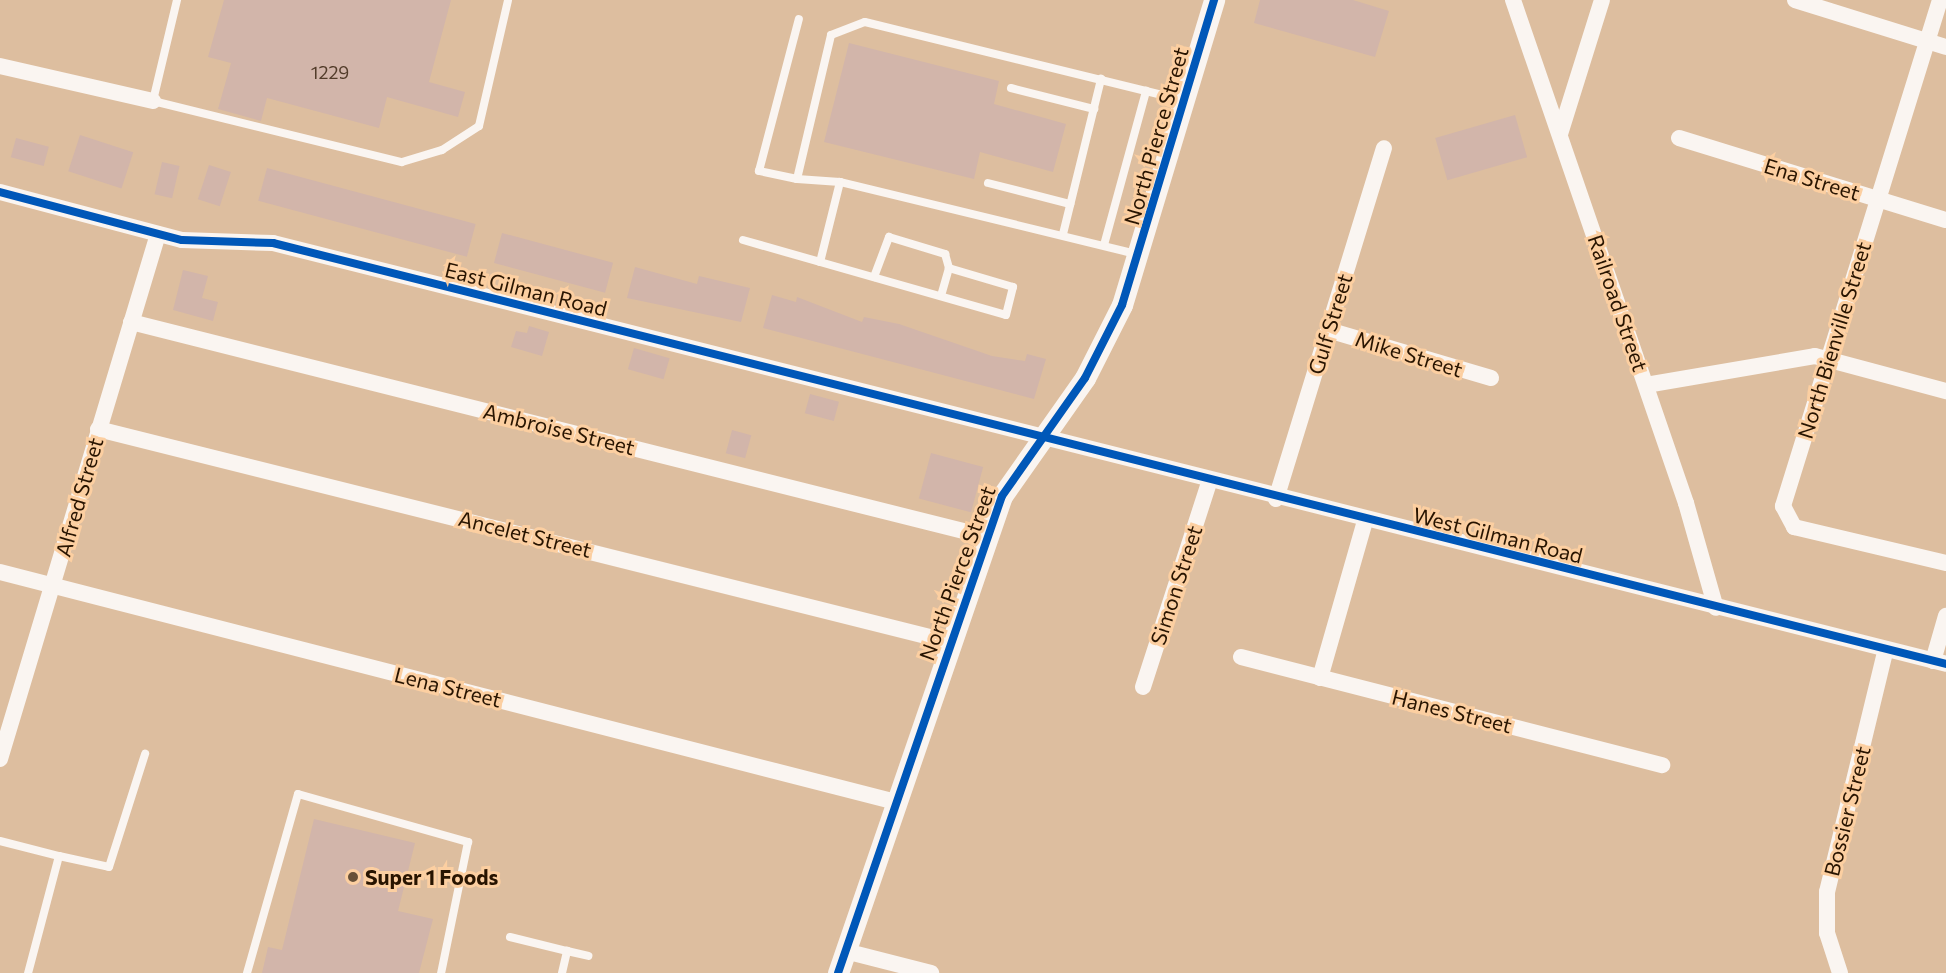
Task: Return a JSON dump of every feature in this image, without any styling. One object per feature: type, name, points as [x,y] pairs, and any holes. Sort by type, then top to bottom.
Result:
[{"type":"street","name":"North Pierce Street","points":[[838,973],[987,537],[1008,485],[1041,440],[1104,343],[1140,254],[1214,0]]},
{"type":"street","name":"Railroad Street","points":[[1513,0],[1647,385],[1716,608]]},
{"type":"street","points":[[1560,134],[1602,0]]},
{"type":"street","points":[[1795,0],[1946,47]]},
{"type":"street","name":"North Bienville Street","points":[[1940,0],[1783,506],[1786,519],[1794,527],[1946,563]]},
{"type":"street","points":[[0,66],[153,101]]},
{"type":"street","name":"Ena Street","points":[[1679,138],[1946,220]]},
{"type":"street","name":"Gulf Street","points":[[1276,499],[1384,148]]},
{"type":"street","name":"East Gilman Road","points":[[0,192],[158,234],[198,242],[273,243],[1041,440]]},
{"type":"street","name":"Alfred Street","points":[[0,759],[158,234]]},
{"type":"street","name":"Ambroise Street","points":[[131,322],[987,537]]},
{"type":"street","name":"Mike Street","points":[[1328,330],[1491,378]]},
{"type":"street","points":[[1647,385],[1799,356],[1828,357],[1946,391]]},
{"type":"street","name":"Ancelet Street","points":[[98,429],[951,642]]},
{"type":"street","name":"West Gilman Road","points":[[1041,440],[1940,663]]},
{"type":"street","name":"Simon Street","points":[[1143,687],[1209,483]]},
{"type":"street","points":[[1320,678],[1365,521]]},
{"type":"street","name":"Lena Street","points":[[0,572],[896,802]]},
{"type":"street","points":[[1940,663],[1946,616]]},
{"type":"street","name":"Bossier Street","points":[[1840,973],[1827,933],[1827,892],[1886,649]]},
{"type":"street","name":"Hanes Street","points":[[1241,657],[1662,765]]},
{"type":"street","points":[[844,951],[931,973]]},
{"type":"lane","points":[[177,0],[153,101],[402,162],[452,145],[478,126],[508,0]]},
{"type":"lane","points":[[799,19],[759,171],[797,179],[840,182],[1140,254]]},
{"type":"lane","points":[[797,179],[831,35],[865,22],[1184,100]]},
{"type":"lane","points":[[1063,234],[1101,79]]},
{"type":"lane","points":[[1011,88],[1094,109]]},
{"type":"lane","points":[[1104,245],[1146,91]]},
{"type":"lane","points":[[820,262],[840,182]]},
{"type":"lane","points":[[988,183],[1070,204]]},
{"type":"lane","points":[[874,277],[889,237],[945,254],[949,268],[941,296]]},
{"type":"lane","points":[[743,240],[1006,315],[1014,287],[949,268]]},
{"type":"lane","points":[[0,841],[109,867],[145,754]]},
{"type":"lane","points":[[247,973],[298,794],[468,842],[441,973]]},
{"type":"lane","points":[[28,973],[60,856]]},
{"type":"lane","points":[[510,937],[588,956]]},
{"type":"lane","points":[[562,973],[567,951]]},
{"type":"building","points":[[224,0],[451,0],[429,82],[465,92],[458,117],[387,97],[379,128],[267,98],[261,121],[218,109],[231,63],[208,57]]},
{"type":"building","points":[[1260,0],[1353,0],[1389,11],[1375,57],[1254,23]]},
{"type":"building","points":[[849,43],[999,81],[994,104],[1066,124],[1053,172],[980,152],[974,179],[824,142]]},
{"type":"building","points":[[1515,115],[1527,157],[1447,180],[1435,138]]},
{"type":"building","points":[[80,135],[133,152],[122,188],[68,171]]},
{"type":"building","points":[[16,138],[49,147],[44,166],[11,157]]},
{"type":"building","points":[[162,162],[180,166],[172,198],[155,194]]},
{"type":"building","points":[[209,165],[231,172],[220,206],[198,199]]},
{"type":"building","points":[[267,168],[476,224],[467,257],[258,201]]},
{"type":"building","points":[[502,233],[613,263],[605,293],[494,263]]},
{"type":"building","points":[[635,267],[697,284],[699,276],[750,288],[741,322],[627,298]]},
{"type":"building","points":[[183,270],[208,276],[202,298],[218,302],[213,321],[173,310]]},
{"type":"building","points":[[772,295],[796,302],[797,297],[862,322],[864,317],[899,324],[992,356],[1025,361],[1027,354],[1046,359],[1034,399],[763,328]]},
{"type":"building","points":[[529,326],[549,332],[542,356],[511,347],[516,331],[527,333]]},
{"type":"building","points":[[634,348],[670,358],[664,379],[628,369]]},
{"type":"building","points":[[810,394],[839,402],[834,421],[805,413]]},
{"type":"building","points":[[732,430],[751,435],[745,458],[726,453]]},
{"type":"building","points":[[931,453],[983,467],[971,512],[919,498]]},
{"type":"building","name":"Super 1 Foods","points":[[314,819],[415,843],[398,911],[433,919],[419,973],[262,973],[268,947],[282,950]]},
{"type":"cycle path","points":[[838,973],[1002,496],[1085,378],[1122,305],[1214,0]]},
{"type":"cycle path","points":[[0,192],[182,240],[273,243],[1946,664]]},
{"type":"place","name":"Super 1 Foods","points":[[353,877]]}]
